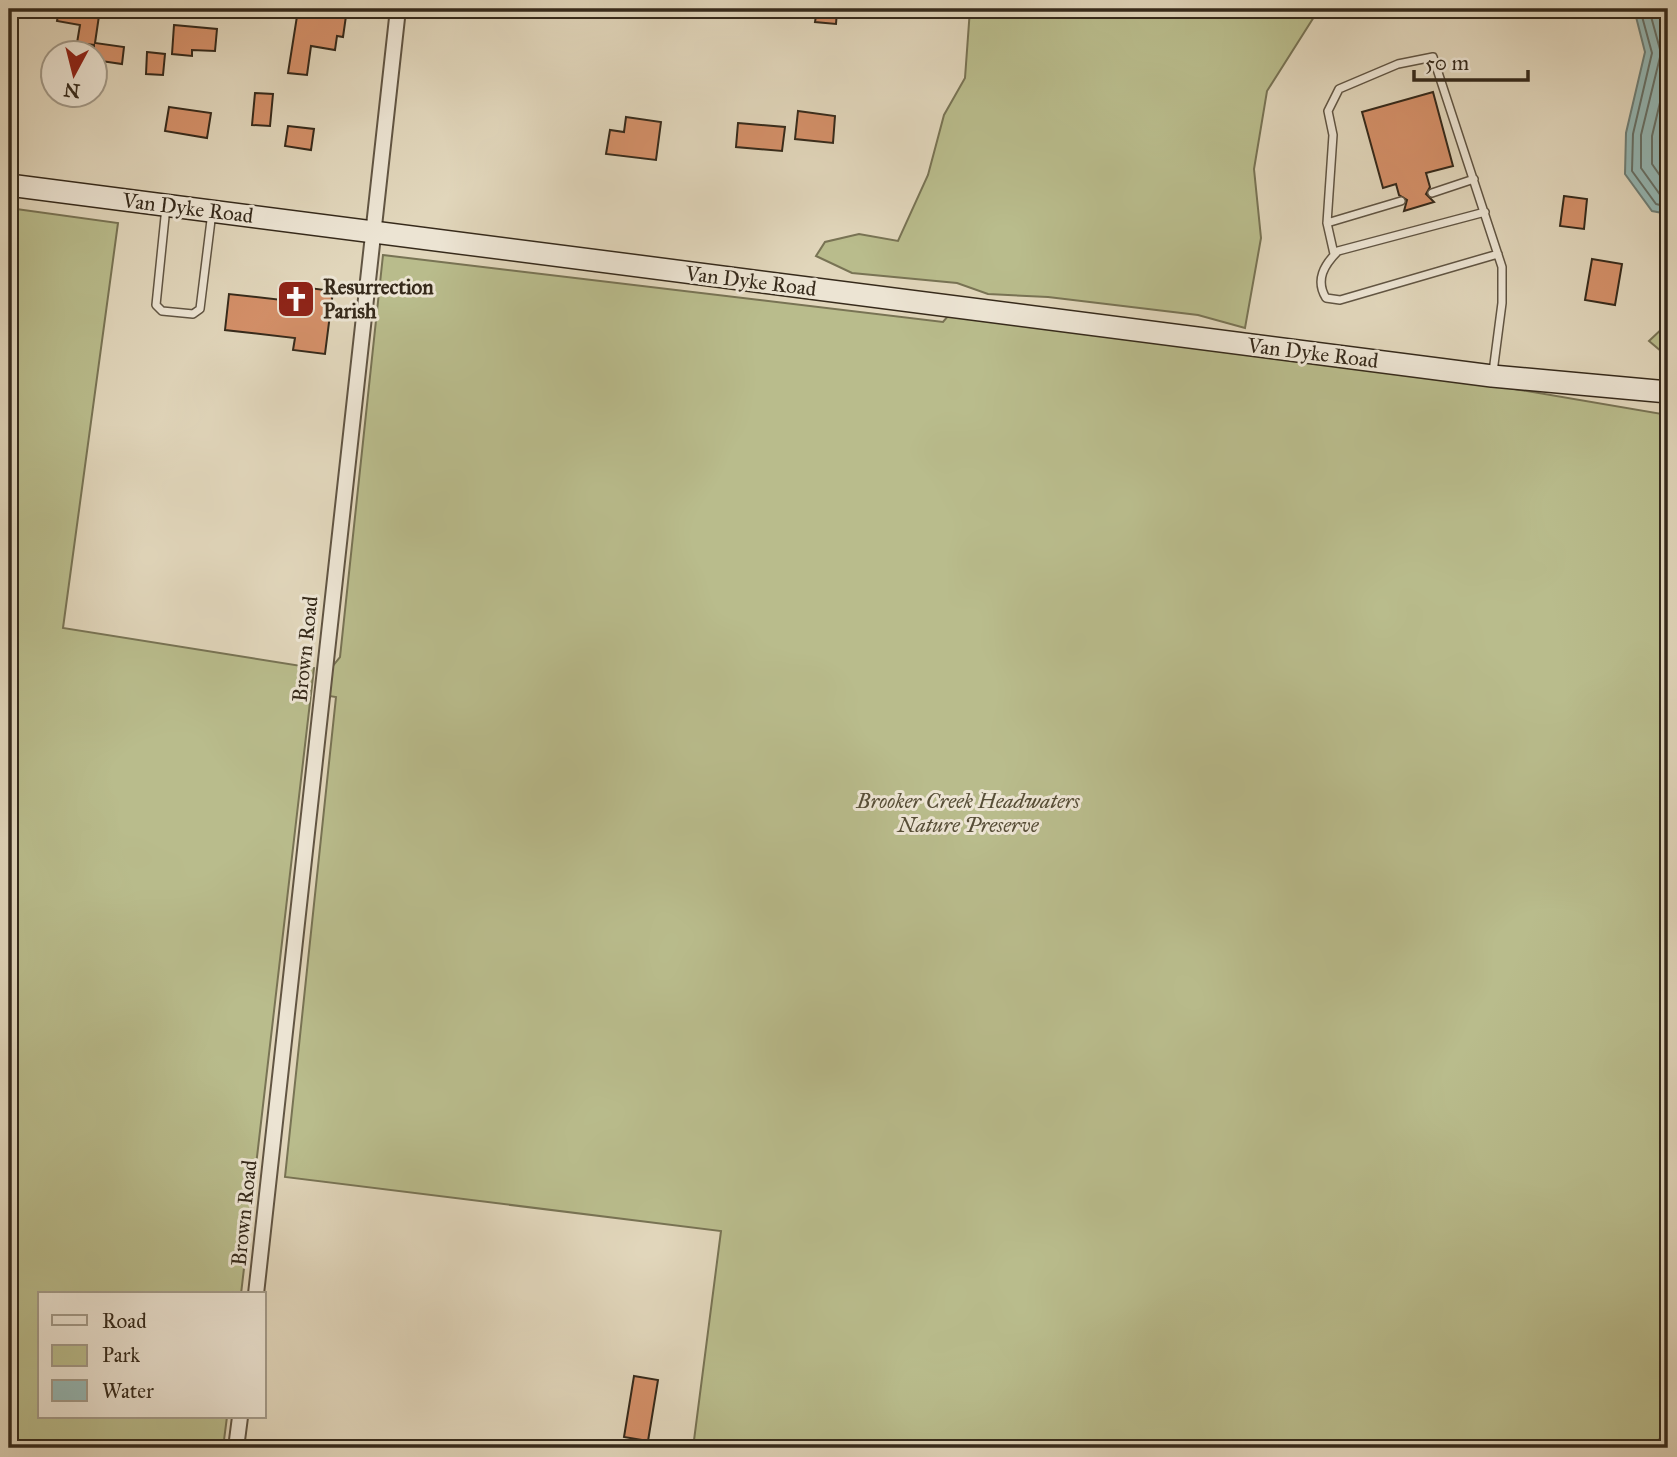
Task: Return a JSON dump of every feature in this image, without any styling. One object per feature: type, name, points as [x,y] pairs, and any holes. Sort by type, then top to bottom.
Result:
[{"type":"main road","name":"Van Dyke Road","points":[[9,186],[1492,376],[1668,392]]},
{"type":"main road","name":"Van Dyke Road","points":[[1492,376],[1668,406]]},
{"type":"street","name":"Brown Road","points":[[256,1292],[398,9]]},
{"type":"street","points":[[236,1448],[240,1418]]},
{"type":"lane","points":[[1334,254],[1327,223],[1333,135],[1328,111],[1339,89],[1398,64],[1433,57],[1498,254],[1503,285],[1492,376]]},
{"type":"lane","points":[[1432,192],[1474,179]]},
{"type":"lane","points":[[1327,223],[1401,201]]},
{"type":"lane","points":[[166,206],[156,305],[162,310],[193,314],[200,309],[212,212]]},
{"type":"lane","points":[[1485,212],[1338,251],[1321,275],[1319,288],[1325,298],[1340,300],[1498,254]]},
{"type":"green space","points":[[970,9],[1319,9],[1267,91],[1254,169],[1261,238],[1245,328],[1198,315],[1048,297],[988,294],[957,283],[852,273],[816,256],[825,242],[859,234],[898,241],[928,175],[944,115],[965,78]]},
{"type":"green space","points":[[9,208],[118,223],[63,628],[314,668],[241,1292],[38,1292],[38,1418],[227,1418],[223,1448],[9,1448]]},
{"type":"green space","name":"Brooker Creek Headwaters Nature Preserve","points":[[383,255],[943,322],[948,316],[1491,385],[1668,415],[1668,1430],[1651,1448],[693,1448],[721,1231],[285,1177],[336,697],[329,696],[332,667],[340,657]]},
{"type":"green space","points":[[1668,323],[1668,357],[1649,341]]},
{"type":"water","points":[[1634,9],[1668,9],[1668,214],[1652,211],[1625,174],[1626,133],[1645,52]]},
{"type":"building","points":[[59,9],[100,9],[96,38],[78,38],[80,25],[57,21]]},
{"type":"building","points":[[310,9],[347,9],[343,37],[337,36],[335,50],[311,46],[307,75],[288,73],[298,10],[310,12]]},
{"type":"building","points":[[817,9],[837,11],[836,24],[815,22]]},
{"type":"building","points":[[174,25],[217,29],[215,51],[192,50],[192,56],[172,54]]},
{"type":"building","points":[[108,45],[124,47],[122,64],[108,62]]},
{"type":"building","points":[[147,52],[165,54],[163,75],[146,74]]},
{"type":"building","points":[[1433,92],[1453,166],[1426,173],[1430,187],[1426,194],[1434,202],[1404,211],[1407,200],[1399,195],[1396,184],[1383,188],[1362,112]]},
{"type":"building","points":[[255,93],[273,94],[270,126],[252,125]]},
{"type":"building","points":[[169,107],[211,113],[207,138],[165,131]]},
{"type":"building","points":[[798,111],[835,116],[833,143],[795,139]]},
{"type":"building","points":[[626,117],[661,122],[656,160],[606,154],[610,130],[624,132]]},
{"type":"building","points":[[738,123],[785,127],[782,151],[736,147]]},
{"type":"building","points":[[288,126],[314,129],[311,150],[285,146]]},
{"type":"building","points":[[1564,196],[1587,199],[1584,229],[1560,226]]},
{"type":"building","points":[[1592,259],[1622,264],[1615,305],[1585,300]]},
{"type":"building","points":[[301,287],[333,291],[325,354],[293,350],[295,338],[225,330],[229,294],[299,302]]},
{"type":"building","points":[[634,1376],[658,1380],[648,1441],[624,1437]]},
{"type":"place","name":"Resurrection Parish","points":[[296,299]]}]
